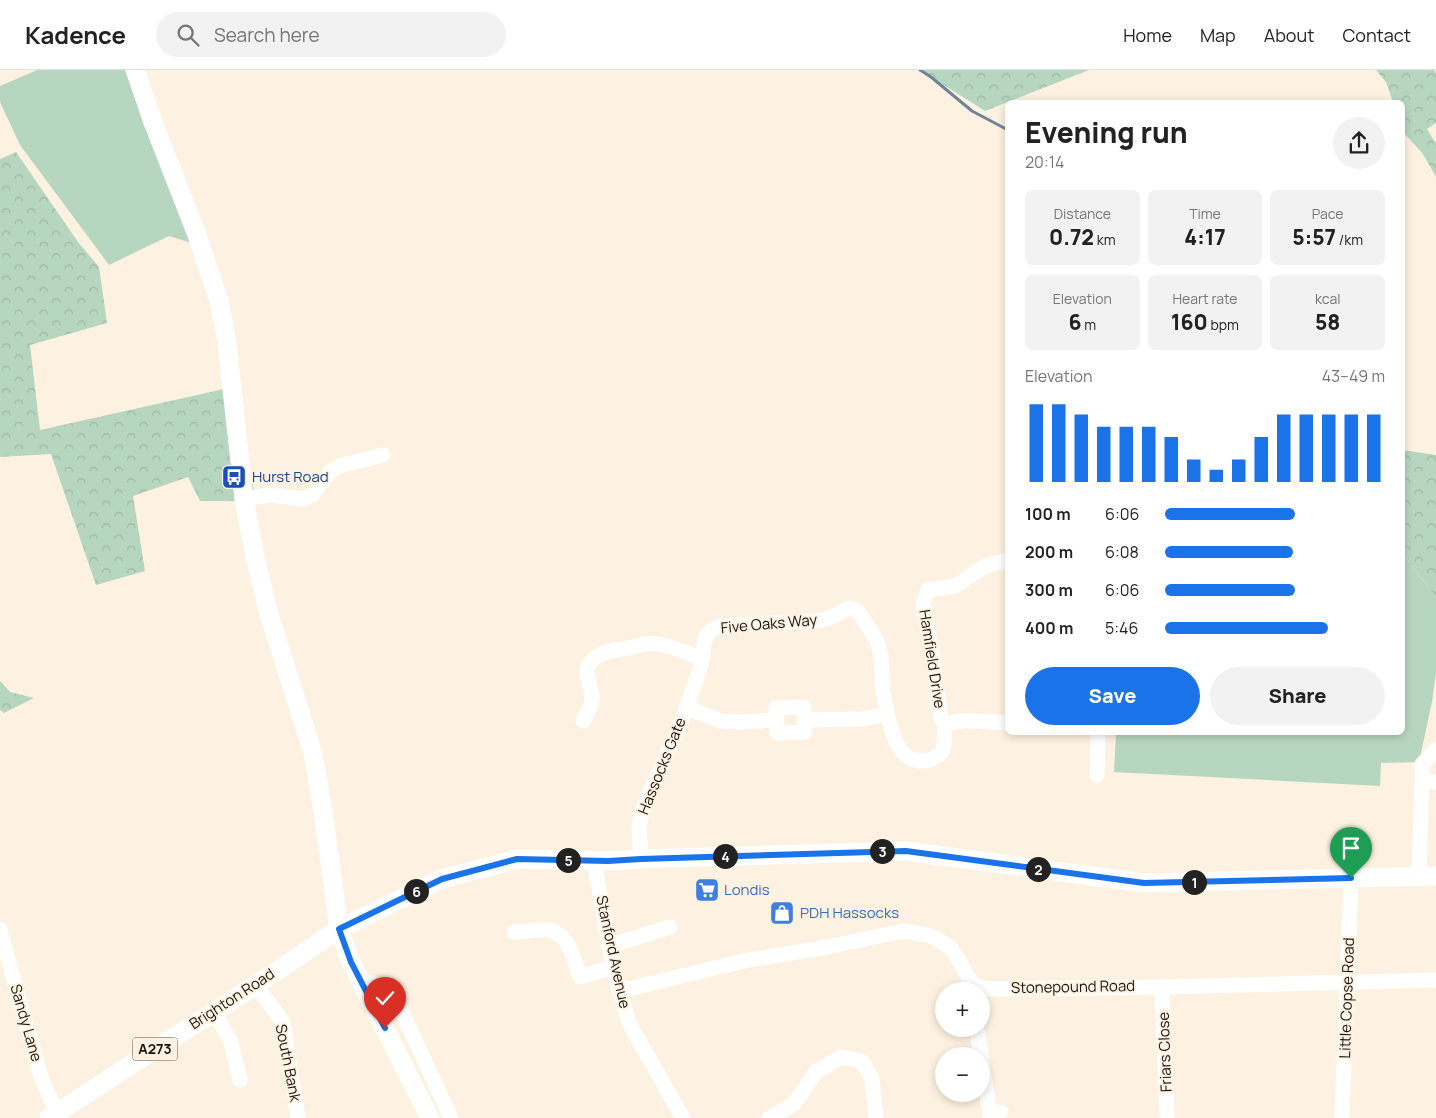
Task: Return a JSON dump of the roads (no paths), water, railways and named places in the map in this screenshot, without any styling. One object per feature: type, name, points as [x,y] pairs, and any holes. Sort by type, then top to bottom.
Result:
[{"type":"main road","points":[[135,70],[197,235],[219,301],[233,387],[244,499],[255,557],[269,614],[313,753],[339,929],[362,983],[430,1118]]},
{"type":"main road","name":"A273","points":[[339,929],[442,879],[517,859],[594,861],[906,851],[1144,883],[1427,876]]},
{"type":"main road","points":[[333,890],[349,906],[370,913]]},
{"type":"main road","name":"Brighton Road","points":[[53,1116],[339,929]]},
{"type":"street","points":[[244,499],[269,495],[304,499],[312,496],[330,472],[339,466],[383,455]]},
{"type":"street","name":"Hamfield Drive","points":[[946,724],[941,719],[938,702],[932,652],[925,620],[923,603],[925,595],[928,590],[955,586],[985,566],[1005,561]]},
{"type":"street","name":"Five Oaks Way","points":[[686,707],[702,659],[706,635],[712,629],[720,626],[818,621],[830,618],[849,608],[854,609],[860,614],[877,641],[881,656],[883,692],[887,714]]},
{"type":"street","points":[[583,721],[592,702],[587,668],[592,660],[601,653],[611,649],[656,644],[676,648],[702,659]]},
{"type":"street","name":"Hassocks Gate","points":[[641,859],[639,826],[642,809],[686,707],[720,721],[739,722],[777,720],[776,708],[804,707],[805,720],[863,719],[887,714]]},
{"type":"street","points":[[887,714],[896,743],[903,753],[914,760],[925,761],[934,759],[942,751],[946,724],[972,721],[1005,723]]},
{"type":"street","points":[[1096,776],[1098,735]]},
{"type":"street","points":[[1427,876],[1429,781],[1422,764],[1436,750]]},
{"type":"street","name":"Stanford Avenue","points":[[594,861],[613,967],[629,1023],[683,1118]]},
{"type":"street","name":"Little Copse Road","points":[[1342,1118],[1351,878]]},
{"type":"street","points":[[609,946],[670,928]]},
{"type":"street","name":"Sandy Lane","points":[[0,930],[53,1116]]},
{"type":"street","points":[[514,932],[548,930],[560,935],[568,944],[580,977],[613,967]]},
{"type":"street","name":"Stonepound Road","points":[[620,992],[743,961],[827,947],[904,931],[931,936],[950,947],[971,982]]},
{"type":"street","name":"Stonepound Road","points":[[990,989],[1436,980]]},
{"type":"street","points":[[362,983],[373,983],[402,1012],[451,1118]]},
{"type":"street","name":"South Bank","points":[[256,985],[283,1023],[298,1118]]},
{"type":"street","name":"Friars Close","points":[[1162,987],[1167,1118]]},
{"type":"street","points":[[214,1012],[231,1042],[240,1080]]},
{"type":"street","points":[[769,1118],[794,1104],[816,1072],[841,1057],[862,1061],[872,1079],[876,1118]]},
{"type":"street","points":[[988,1102],[990,1114],[1001,1112]]},
{"type":"waterway","points":[[920,70],[972,111],[1005,128]]},
{"type":"place","name":"Hurst Road","points":[[234,477]]},
{"type":"place","name":"Londis","points":[[707,890]]},
{"type":"place","name":"PDH Hassocks","points":[[782,913]]}]
